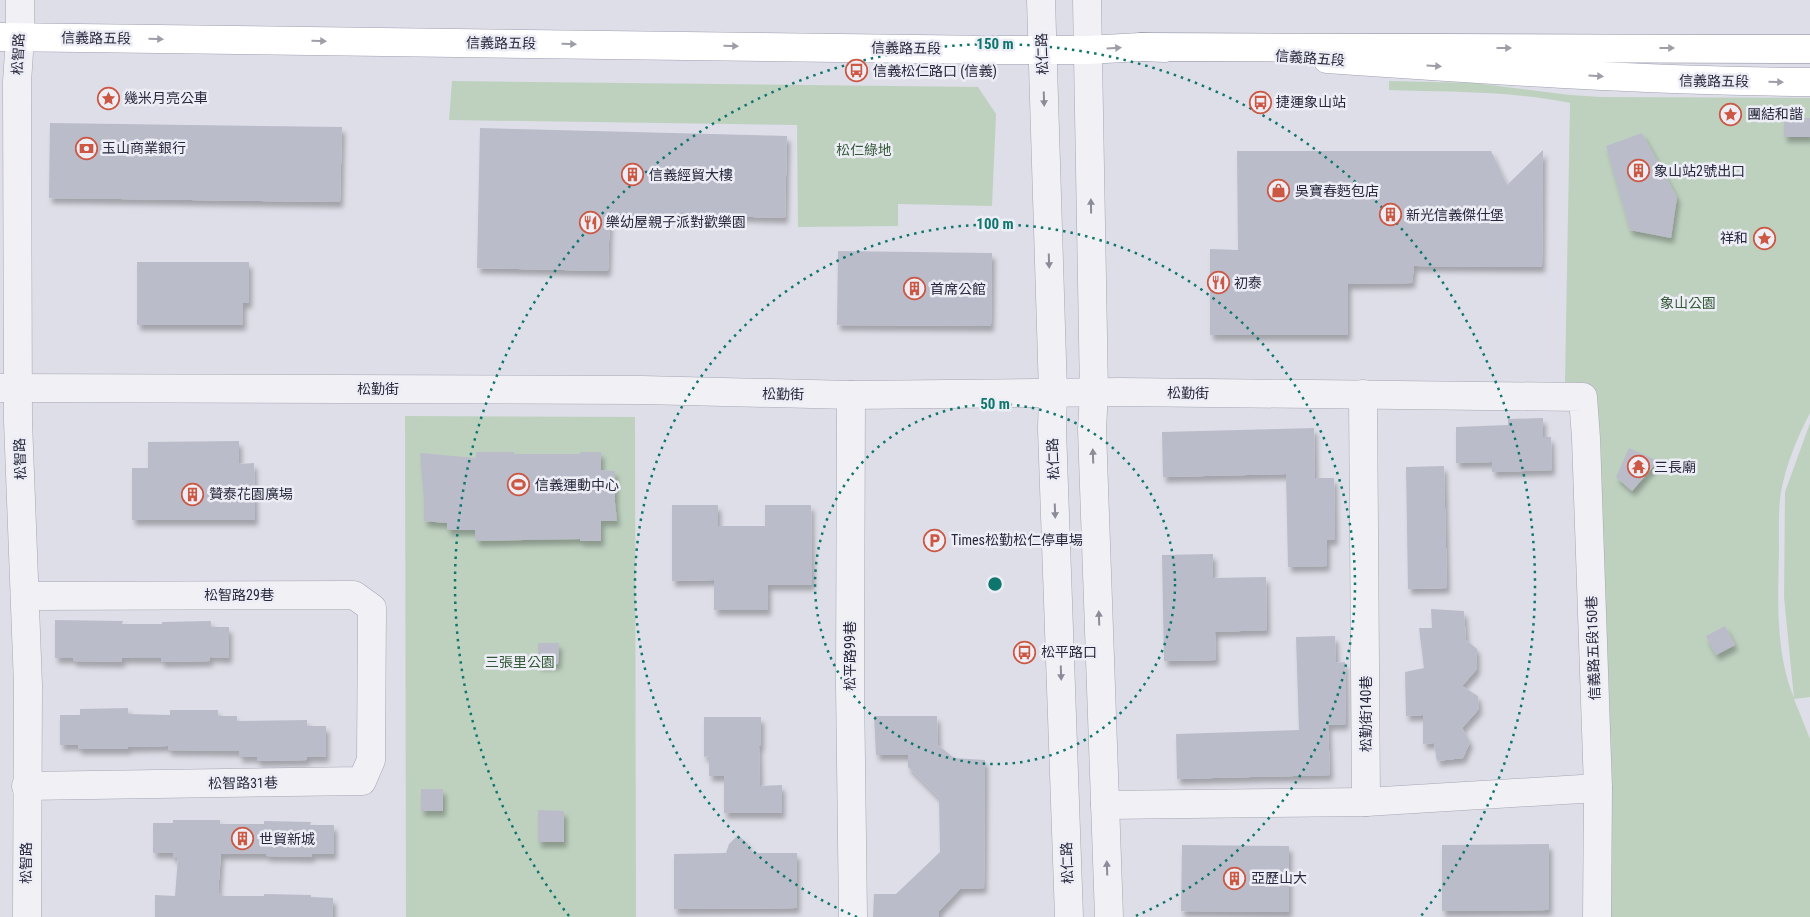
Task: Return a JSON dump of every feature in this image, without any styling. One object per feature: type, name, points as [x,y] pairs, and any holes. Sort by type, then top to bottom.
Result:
[{"type":"main road","name":"信義路五段","points":[[10,37],[1042,50],[1141,47],[1569,75],[1712,81],[1810,82]]},
{"type":"main road","points":[[1141,47],[1810,48]]},
{"type":"street","name":"松智路","points":[[20,0],[10,37],[17,82],[9,388],[26,596],[28,685],[26,786],[27,917]]},
{"type":"street","name":"松仁路","points":[[1041,0],[1053,393],[1052,429],[1069,917]]},
{"type":"street","points":[[1087,0],[1094,393],[1092,429],[1109,917]]},
{"type":"street","name":"松勤街","points":[[9,388],[623,390],[850,396],[1094,393],[1566,397]]},
{"type":"street","name":"松勤街140巷","points":[[1363,394],[1366,802]]},
{"type":"street","name":"松平路99巷","points":[[850,396],[850,685],[853,917]]},
{"type":"street","name":"信義路五段150巷","points":[[1566,397],[1583,397],[1586,438],[1598,788],[1597,917]]},
{"type":"street","name":"松智路29巷","points":[[26,596],[354,595],[372,608],[372,685]]},
{"type":"street","name":"松智路31巷","points":[[26,786],[362,781],[372,760],[372,685]]},
{"type":"street","points":[[1106,805],[1366,802],[1598,788]]},
{"type":"green space","name":"松仁綠地","points":[[452,81],[978,87],[996,114],[992,206],[898,204],[898,226],[798,227],[797,125],[449,120]]},
{"type":"green space","name":"象山公園","points":[[1389,81],[1475,83],[1601,97],[1810,98],[1810,413],[1792,452],[1781,492],[1778,587],[1781,644],[1788,680],[1794,698],[1784,597],[1785,492],[1810,423],[1810,697],[1794,699],[1810,739],[1810,917],[1608,917],[1588,383],[1565,382],[1570,103],[1503,94],[1389,90]]},
{"type":"green space","name":"三張里公園","points":[[405,416],[635,417],[636,917],[406,917]]},
{"type":"building","points":[[1784,118],[1810,118],[1810,137],[1784,137]]},
{"type":"building","points":[[50,123],[342,127],[340,202],[49,198]]},
{"type":"building","name":"信義經貿大樓","points":[[480,128],[787,136],[785,218],[610,213],[608,271],[477,268]]},
{"type":"building","name":"象山站2號出口","points":[[1642,133],[1677,197],[1671,238],[1630,230],[1606,146]]},
{"type":"building","name":"新光信義傑仕堡","points":[[1543,150],[1542,267],[1414,266],[1412,283],[1348,284],[1348,335],[1210,335],[1210,249],[1238,250],[1237,151],[1491,151],[1507,185]]},
{"type":"building","name":"首席公館","points":[[838,251],[992,253],[991,326],[837,325]]},
{"type":"building","points":[[137,262],[249,262],[249,303],[243,303],[243,325],[137,325]]},
{"type":"building","points":[[1543,418],[1543,437],[1551,437],[1552,470],[1492,472],[1492,462],[1456,463],[1456,427],[1508,425],[1508,419]]},
{"type":"building","points":[[1314,428],[1315,478],[1334,478],[1335,540],[1327,540],[1327,566],[1288,567],[1286,474],[1163,477],[1162,432]]},
{"type":"building","name":"贊泰花園廣場","points":[[239,441],[239,464],[254,463],[255,520],[132,520],[132,468],[148,468],[148,442]]},
{"type":"building","name":"三長廟","points":[[1629,448],[1658,461],[1632,491],[1616,477]]},
{"type":"building","name":"信義運動中心","points":[[476,452],[580,454],[580,452],[601,452],[601,470],[615,471],[617,521],[601,521],[601,541],[580,541],[580,539],[476,541],[475,530],[447,530],[447,523],[424,521],[420,453],[476,458]]},
{"type":"building","points":[[1444,466],[1447,588],[1408,589],[1406,467]]},
{"type":"building","points":[[672,505],[718,505],[718,526],[765,526],[765,505],[811,505],[812,585],[768,585],[768,610],[714,610],[714,580],[672,581]]},
{"type":"building","points":[[1213,554],[1213,578],[1266,577],[1267,630],[1215,632],[1216,660],[1164,661],[1162,555]]},
{"type":"building","points":[[1431,609],[1464,611],[1466,640],[1477,649],[1477,669],[1462,686],[1478,696],[1479,709],[1462,728],[1470,742],[1463,758],[1437,761],[1434,743],[1423,744],[1423,715],[1406,716],[1405,672],[1424,668],[1419,628],[1432,628]]},
{"type":"building","points":[[55,620],[123,621],[122,624],[211,621],[211,627],[229,627],[229,658],[210,657],[210,661],[161,662],[161,658],[122,658],[122,662],[73,661],[73,658],[55,658]]},
{"type":"building","points":[[1725,626],[1735,645],[1716,655],[1706,636]]},
{"type":"building","points":[[1335,636],[1336,663],[1345,662],[1346,724],[1328,725],[1330,775],[1177,779],[1176,734],[1299,730],[1296,637]]},
{"type":"building","points":[[538,643],[559,643],[558,664],[538,665]]},
{"type":"building","points":[[128,708],[128,714],[170,715],[170,710],[218,710],[218,716],[237,716],[237,721],[307,720],[307,726],[326,726],[326,757],[307,757],[307,760],[257,761],[257,757],[239,757],[239,751],[168,750],[168,746],[128,747],[128,749],[78,749],[78,745],[60,745],[60,715],[80,715],[80,709]]},
{"type":"building","points":[[874,716],[937,716],[938,745],[954,758],[985,760],[984,888],[960,889],[939,911],[939,917],[873,917],[874,894],[896,894],[940,852],[939,798],[908,767],[908,755],[876,755]]},
{"type":"building","points":[[704,717],[761,717],[761,746],[759,746],[760,786],[782,785],[782,813],[724,813],[724,776],[709,776],[709,756],[704,757]]},
{"type":"building","points":[[421,789],[443,789],[443,811],[421,811]]},
{"type":"building","points":[[538,810],[564,811],[564,842],[538,842]]},
{"type":"building","points":[[173,820],[220,820],[220,824],[264,824],[264,821],[311,822],[310,825],[334,825],[334,854],[312,854],[312,857],[221,854],[218,893],[222,893],[222,896],[264,896],[264,894],[311,895],[311,897],[333,898],[333,917],[155,917],[155,895],[175,896],[178,858],[173,858],[173,853],[153,853],[153,823],[173,823]]},
{"type":"building","points":[[738,835],[748,844],[750,853],[797,853],[797,908],[674,909],[674,854],[726,853],[729,844]]},
{"type":"building","points":[[1549,844],[1549,910],[1442,911],[1442,845]]},
{"type":"building","name":"亞歷山大","points":[[1182,845],[1289,846],[1289,912],[1181,911]]},
{"type":"place","name":"信義松仁路口 (信義)","points":[[857,71]]},
{"type":"place","name":"幾米月亮公車","points":[[108,98]]},
{"type":"place","name":"捷運象山站","points":[[1260,102]]},
{"type":"place","name":"團結和諧","points":[[1731,114]]},
{"type":"place","name":"玉山商業銀行","points":[[86,148]]},
{"type":"place","name":"象山站2號出口","points":[[1638,171]]},
{"type":"place","name":"信義經貿大樓","points":[[633,175]]},
{"type":"place","name":"吳寶春麫包店","points":[[1279,191]]},
{"type":"place","name":"新光信義傑仕堡","points":[[1390,215]]},
{"type":"place","name":"樂幼屋親子派對歡樂園","points":[[590,222]]},
{"type":"place","name":"祥和","points":[[1764,238]]},
{"type":"place","name":"初泰","points":[[1218,283]]},
{"type":"place","name":"首席公館","points":[[914,289]]},
{"type":"place","name":"三長廟","points":[[1638,467]]},
{"type":"place","name":"信義運動中心","points":[[519,485]]},
{"type":"place","name":"贊泰花園廣場","points":[[193,494]]},
{"type":"place","name":"Times松勤松仁停車場","points":[[935,540]]},
{"type":"place","name":"松平路口","points":[[1025,652]]},
{"type":"place","name":"世貿新城","points":[[243,839]]},
{"type":"place","name":"亞歷山大","points":[[1235,878]]}]
